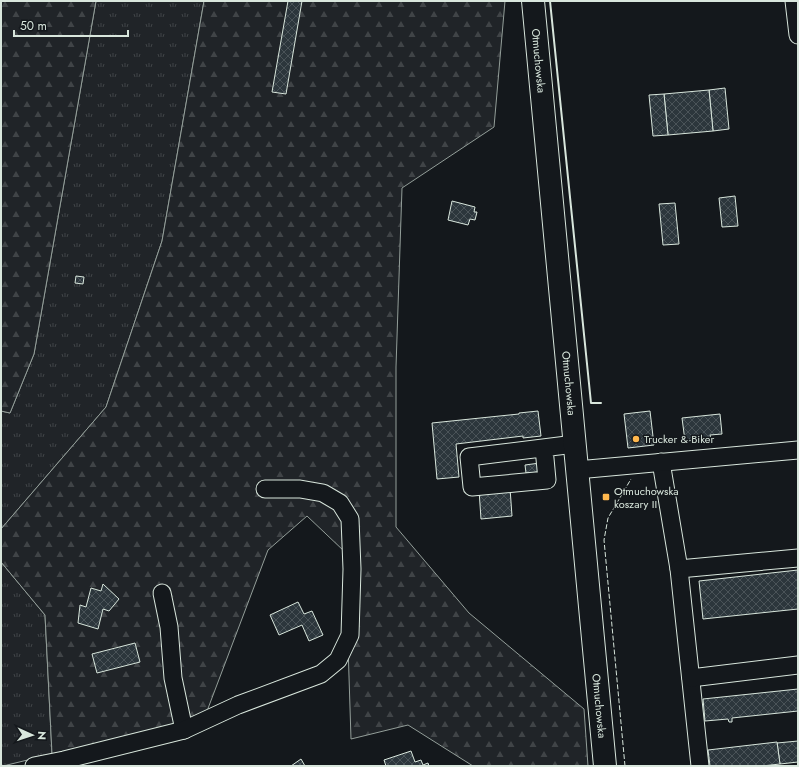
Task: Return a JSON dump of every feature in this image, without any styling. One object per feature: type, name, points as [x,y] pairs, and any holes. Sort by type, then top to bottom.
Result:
[{"type":"main road","name":"Otmuchowska","points":[[533,1],[605,766]]},
{"type":"street","points":[[794,1],[798,35]]},
{"type":"street","points":[[544,448],[575,444]]},
{"type":"street","points":[[577,470],[798,450]]},
{"type":"street","points":[[661,462],[679,569],[700,766]]},
{"type":"street","points":[[34,766],[184,730],[238,706],[321,674],[338,660],[350,635],[352,569],[350,519],[340,503],[323,494],[300,490],[265,489]]},
{"type":"street","points":[[679,569],[798,558]]},
{"type":"street","points":[[162,593],[168,627],[173,678],[184,730]]},
{"type":"street","points":[[691,678],[798,665]]},
{"type":"green space","points":[[1,1],[96,1],[34,354],[10,413],[1,411]]},
{"type":"green space","points":[[96,1],[204,1],[162,241],[106,407],[1,529],[1,411],[10,413],[34,354]]},
{"type":"green space","points":[[204,1],[505,1],[494,127],[402,188],[396,367],[396,527],[469,613],[584,709],[588,766],[473,766],[408,725],[351,739],[345,552],[307,516],[268,550],[204,719],[52,754],[45,615],[1,562],[1,529],[106,407],[162,241]]},
{"type":"green space","points":[[1,562],[45,615],[52,754],[3,766],[1,766]]},
{"type":"building","points":[[288,1],[302,1],[286,94],[272,92]]},
{"type":"building","points":[[725,88],[729,129],[713,131],[709,90]]},
{"type":"building","points":[[709,90],[713,131],[668,135],[664,94]]},
{"type":"building","points":[[664,94],[668,135],[653,136],[649,95]]},
{"type":"building","points":[[735,196],[738,226],[722,227],[719,198]]},
{"type":"building","points":[[452,201],[475,207],[474,212],[477,212],[475,220],[470,219],[468,225],[448,220]]},
{"type":"building","points":[[675,203],[679,244],[663,245],[659,204]]},
{"type":"building","points":[[76,276],[84,277],[83,284],[75,283]]},
{"type":"building","points":[[538,411],[541,436],[523,438],[523,436],[456,444],[459,477],[437,479],[432,423]]},
{"type":"building","points":[[650,411],[654,445],[628,448],[624,414]]},
{"type":"building","points":[[720,414],[722,434],[710,435],[711,439],[685,441],[682,418]]},
{"type":"building","points":[[540,463],[540,472],[526,473],[525,465]]},
{"type":"building","points":[[510,488],[512,516],[481,519],[479,490]]},
{"type":"building","points":[[798,570],[798,609],[703,619],[699,581]]},
{"type":"building","points":[[103,584],[119,599],[109,611],[103,609],[98,629],[78,623],[80,605],[86,607],[91,588],[101,591]]},
{"type":"building","points":[[298,602],[304,614],[312,611],[323,635],[309,641],[302,625],[279,635],[270,615]]},
{"type":"building","points":[[135,643],[140,662],[97,673],[92,654]]},
{"type":"building","points":[[798,689],[798,711],[732,718],[732,722],[729,722],[728,719],[705,721],[703,699]]},
{"type":"building","points":[[798,741],[798,762],[780,764],[777,743]]},
{"type":"building","points":[[777,742],[780,764],[762,766],[710,766],[708,750]]},
{"type":"building","points":[[411,751],[415,762],[421,760],[423,765],[428,763],[429,766],[386,766],[384,760]]},
{"type":"building","points":[[301,759],[305,766],[291,766]]},
{"type":"fence","points":[[625,766],[604,540],[608,518],[631,479]]},
{"type":"wall","points":[[550,1],[591,403],[601,403]]},
{"type":"place","name":"Trucker & Biker","points":[[636,439]]},
{"type":"place","name":"Otmuchowska koszary II","points":[[606,497]]}]
